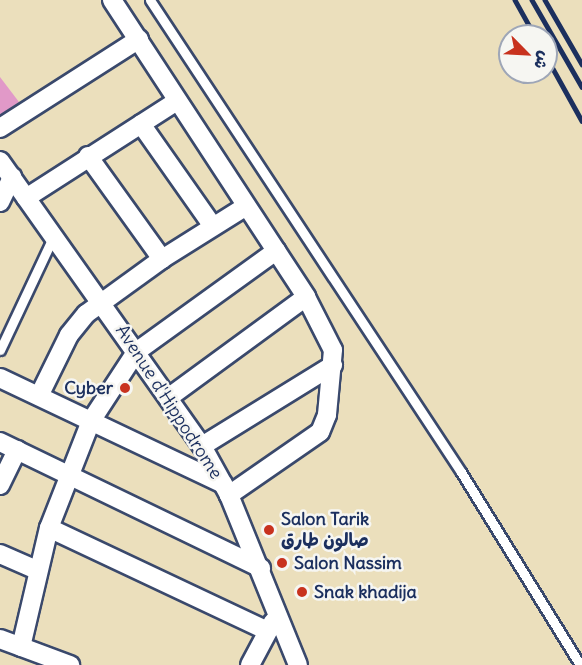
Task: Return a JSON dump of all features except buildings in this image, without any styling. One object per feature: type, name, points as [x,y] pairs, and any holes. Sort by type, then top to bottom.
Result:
[{"type":"street","points":[[0,378],[91,421],[226,490],[320,432],[327,415],[333,365],[331,344],[306,297],[245,207],[112,0]]},
{"type":"street","points":[[0,128],[139,39]]},
{"type":"street","points":[[26,198],[88,156],[177,101]]},
{"type":"street","points":[[141,124],[212,225]]},
{"type":"street","points":[[88,156],[162,259]]},
{"type":"street","name":"Avenue d'Hippodrome","points":[[0,161],[102,300],[202,446],[226,490],[261,568],[298,665]]},
{"type":"street","points":[[0,202],[12,177]]},
{"type":"street","points":[[39,396],[76,324],[102,300],[212,225],[245,207]]},
{"type":"street","points":[[21,647],[37,570],[49,528],[91,421],[136,352],[276,251]]},
{"type":"street","points":[[168,398],[306,297]]},
{"type":"street","points":[[202,446],[333,365]]},
{"type":"street","points":[[0,485],[8,446],[261,568]]},
{"type":"street","points":[[49,528],[268,632]]},
{"type":"street","points":[[0,554],[37,570]]},
{"type":"street","points":[[250,665],[278,612]]},
{"type":"street","points":[[0,639],[63,664]]},
{"type":"lane","points":[[150,0],[461,472],[580,665]]},
{"type":"lane","points":[[0,350],[54,235]]},
{"type":"railway","points":[[515,0],[528,24]]},
{"type":"railway","points":[[532,0],[582,87]]},
{"type":"railway","points":[[545,0],[582,64]]},
{"type":"railway","points":[[558,78],[582,121]]},
{"type":"place","name":"Cyber","points":[[125,388]]},
{"type":"place","name":"Salon Tarik صالون طارق","points":[[269,530]]},
{"type":"place","name":"Salon Nassim","points":[[282,563]]},
{"type":"place","name":"Snak khadija","points":[[302,592]]}]
